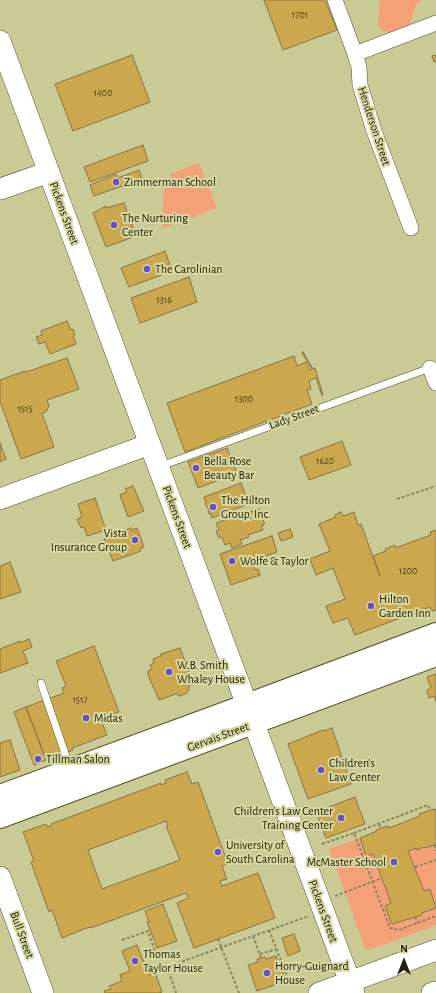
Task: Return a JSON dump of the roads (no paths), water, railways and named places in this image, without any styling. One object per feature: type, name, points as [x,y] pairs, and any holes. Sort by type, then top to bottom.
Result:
[{"type":"main road","name":"Gervais Street","points":[[0,818],[250,714],[436,634]]},
{"type":"main road","name":"Gervais Street","points":[[0,796],[71,770],[436,655]]},
{"type":"street","name":"Henderson Street","points":[[335,0],[359,67],[360,85],[363,98],[411,228]]},
{"type":"street","points":[[355,54],[436,24]]},
{"type":"street","name":"Pickens Street","points":[[0,41],[352,987]]},
{"type":"street","points":[[0,189],[49,172]]},
{"type":"street","points":[[430,368],[436,383]]},
{"type":"street","points":[[0,499],[150,444]]},
{"type":"street","name":"Bull Street","points":[[0,877],[43,993]]},
{"type":"street","points":[[319,993],[352,987],[436,950]]},
{"type":"street","points":[[432,993],[436,992]]},
{"type":"lane","name":"Lady Street","points":[[158,467],[430,368]]},
{"type":"lane","points":[[41,683],[71,770]]},
{"type":"place","name":"Zimmerman School","points":[[116,182]]},
{"type":"place","name":"The Nurturing Center","points":[[114,225]]},
{"type":"place","name":"The Carolinian","points":[[147,269]]},
{"type":"place","name":"Bella Rose Beauty Bar","points":[[196,468]]},
{"type":"place","name":"The Hilton Group, Inc.","points":[[213,507]]},
{"type":"place","name":"Vista Insurance Group","points":[[135,540]]},
{"type":"place","name":"Wolfe & Taylor","points":[[232,561]]},
{"type":"place","name":"Hilton Garden Inn","points":[[371,606]]},
{"type":"place","name":"W.B. Smith Whaley House","points":[[169,672]]},
{"type":"place","name":"Midas","points":[[86,718]]},
{"type":"place","name":"Tillman Salon","points":[[38,759]]},
{"type":"place","name":"Children's Law Center","points":[[321,770]]},
{"type":"place","name":"Children's Law Center Training Center","points":[[341,818]]},
{"type":"place","name":"University of South Carolina","points":[[218,852]]},
{"type":"place","name":"McMaster School","points":[[394,862]]},
{"type":"place","name":"Thomas Taylor House","points":[[135,961]]},
{"type":"place","name":"Horry-Guignard House","points":[[267,973]]}]
